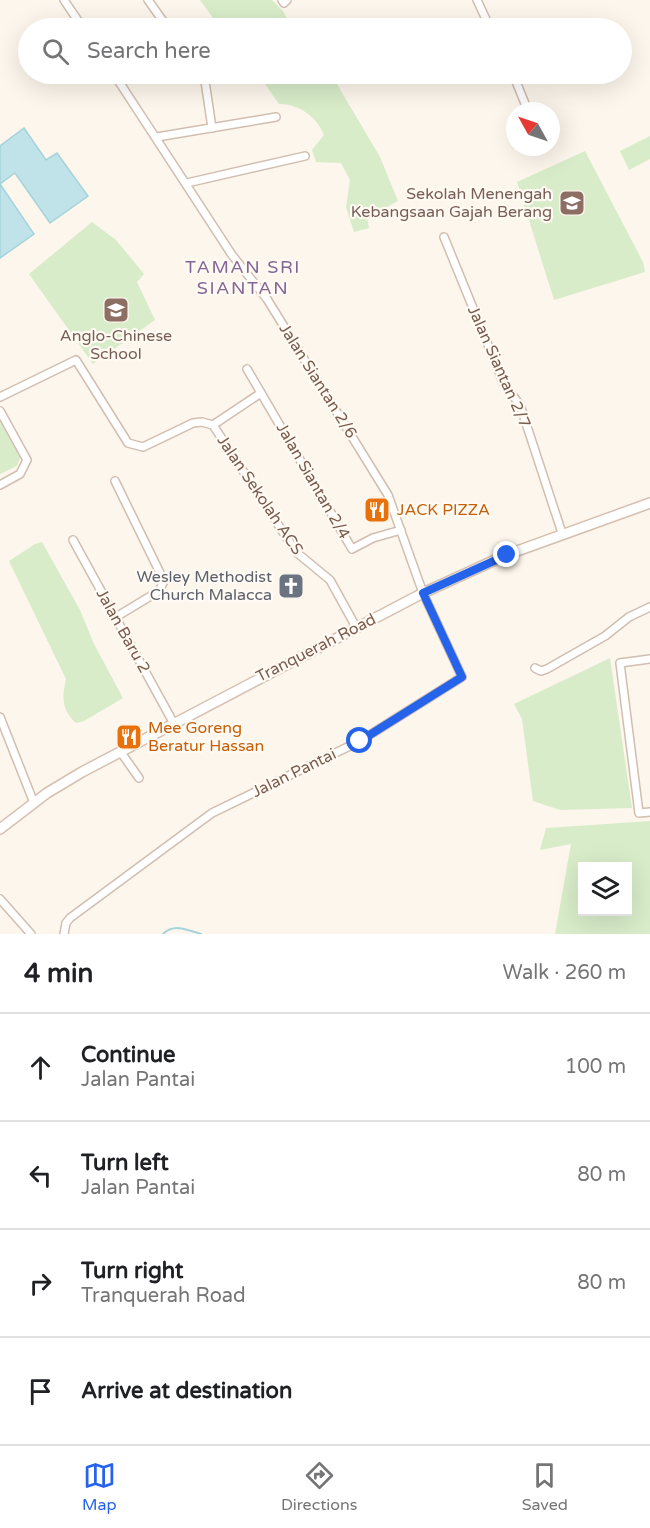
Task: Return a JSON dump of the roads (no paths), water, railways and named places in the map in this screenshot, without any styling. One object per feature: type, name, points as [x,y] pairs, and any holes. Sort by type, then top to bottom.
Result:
[{"type":"main road","name":"Tranquerah Road","points":[[0,829],[34,803],[120,751],[423,593],[562,533],[650,502]]},
{"type":"street","points":[[64,0],[76,18]]},
{"type":"street","points":[[148,0],[161,18]]},
{"type":"street","points":[[477,0],[485,18]]},
{"type":"street","name":"Jalan Siantan 2/6","points":[[121,84],[232,255],[267,299],[388,495],[423,593]]},
{"type":"street","points":[[205,84],[212,128]]},
{"type":"street","points":[[517,84],[524,102]]},
{"type":"street","points":[[157,137],[276,117]]},
{"type":"street","points":[[187,183],[305,156]]},
{"type":"street","name":"Jalan Siantan 2/7","points":[[444,237],[504,384],[520,405],[562,533]]},
{"type":"street","name":"Jalan Sekolah ACS","points":[[0,397],[76,360],[128,443],[143,447],[193,423],[202,422],[213,425],[297,552],[330,580],[356,627]]},
{"type":"street","name":"Jalan Siantan 2/4","points":[[247,369],[352,549],[373,538],[401,530]]},
{"type":"street","points":[[213,425],[261,393]]},
{"type":"street","points":[[0,411],[27,460],[20,474],[0,485]]},
{"type":"street","points":[[115,481],[164,581],[159,591],[116,617]]},
{"type":"street","name":"Jalan Baru 2","points":[[74,540],[173,722]]},
{"type":"street","name":"Jalan Pantai","points":[[63,934],[70,918],[212,813],[360,741],[462,677],[423,593]]},
{"type":"street","points":[[535,668],[547,669],[605,636],[629,617],[650,607]]},
{"type":"street","points":[[650,659],[620,663],[639,813],[650,812]]},
{"type":"street","points":[[0,717],[34,803]]},
{"type":"street","points":[[120,751],[139,777]]},
{"type":"street","points":[[0,899],[31,934]]},
{"type":"water","points":[[24,128],[46,160],[57,153],[88,196],[50,223],[15,173],[0,184],[0,146]]},
{"type":"water","points":[[0,184],[34,234],[0,258]]},
{"type":"waterway","points":[[163,934],[176,928],[201,934]]},
{"type":"place","name":"Sekolah Menengah Kebangsaan Gajah Berang","points":[[572,203]]},
{"type":"place","name":"Anglo-Chinese School","points":[[116,310]]},
{"type":"place","name":"JACK PIZZA","points":[[377,510]]},
{"type":"place","name":"Wesley Methodist Church Malacca","points":[[291,586]]},
{"type":"place","name":"Mee Goreng Beratur Hassan","points":[[129,737]]},
{"type":"district","name":"TAMAN SRI SIANTAN","points":[[243,277]]}]
